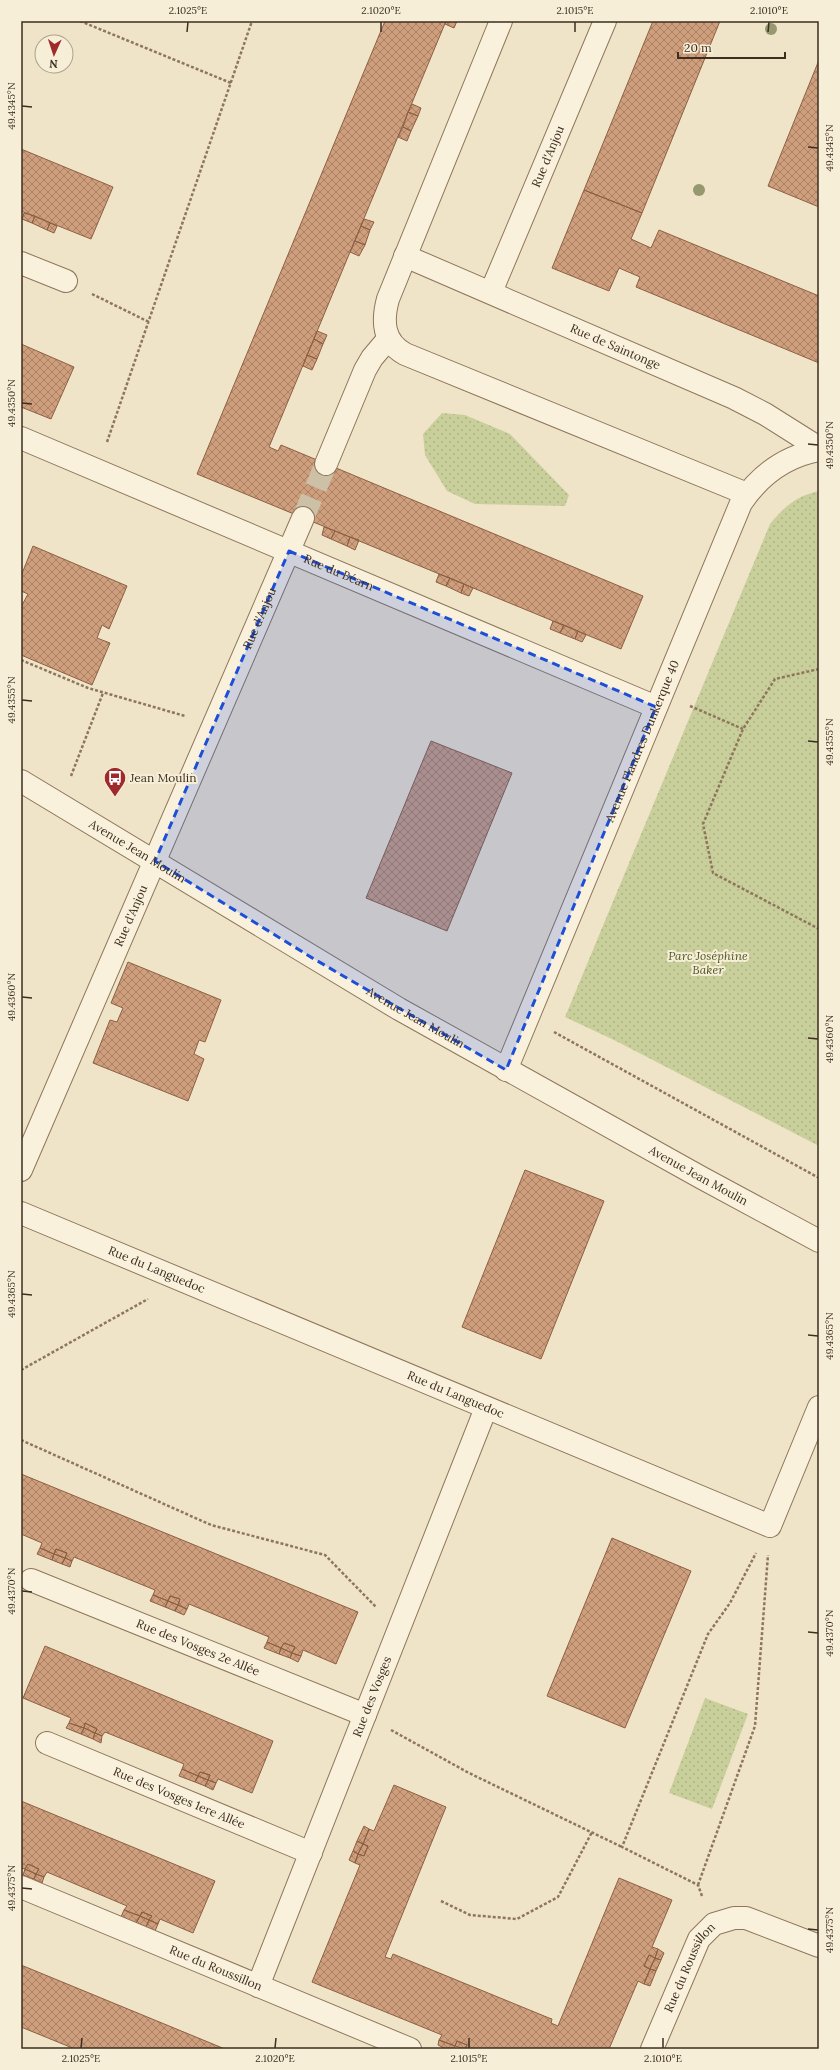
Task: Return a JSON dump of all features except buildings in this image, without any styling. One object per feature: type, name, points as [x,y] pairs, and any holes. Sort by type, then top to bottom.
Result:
[{"type":"street","points":[[501,21],[392,288],[384,317],[388,339],[398,350],[405,354],[747,494]]},
{"type":"street","name":"Rue d'Anjou","points":[[491,292],[605,21]]},
{"type":"street","name":"Rue de Saintonge","points":[[405,256],[734,398],[765,414],[819,449]]},
{"type":"street","points":[[21,263],[66,281]]},
{"type":"street","points":[[326,464],[365,370],[372,358],[388,339]]},
{"type":"street","name":"Rue du Béarn","points":[[21,438],[98,469],[289,551],[659,701]]},
{"type":"street","name":"Avenue Flandres Dunkerque 40","points":[[506,1070],[741,503],[753,486],[776,466],[797,456],[819,449]]},
{"type":"street","name":"Rue d'Anjou","points":[[21,1170],[303,518]]},
{"type":"street","name":"Avenue Jean Moulin","points":[[21,780],[314,959],[506,1070],[819,1241]]},
{"type":"street","name":"Rue du Languedoc","points":[[21,1213],[770,1526]]},
{"type":"street","points":[[770,1526],[819,1407]]},
{"type":"street","name":"Rue des Vosges","points":[[258,1986],[486,1408]]},
{"type":"street","name":"Rue des Vosges 2e Allée","points":[[31,1580],[365,1716]]},
{"type":"street","name":"Rue des Vosges 1ere Allée","points":[[47,1743],[311,1853]]},
{"type":"street","name":"Rue du Roussillon","points":[[21,1887],[410,2049]]},
{"type":"street","name":"Rue du Roussillon","points":[[652,2049],[698,1938],[714,1924],[734,1918],[746,1918],[819,1946]]},
{"type":"path","points":[[80,21],[231,83]]},
{"type":"path","points":[[98,469],[252,21]]},
{"type":"path","points":[[66,281],[149,322]]},
{"type":"path","points":[[21,660],[103,693],[214,724]]},
{"type":"path","points":[[819,669],[775,678],[742,729],[704,824],[713,873],[819,929]]},
{"type":"path","points":[[60,804],[103,693]]},
{"type":"path","points":[[659,701],[742,729]]},
{"type":"path","points":[[528,1018],[819,1178]]},
{"type":"path","points":[[21,1370],[183,1281]]},
{"type":"path","points":[[21,1440],[211,1525],[325,1555],[398,1630]]},
{"type":"path","points":[[622,1847],[708,1634],[730,1603],[770,1526]]},
{"type":"path","points":[[698,1885],[755,1726],[770,1526]]},
{"type":"path","points":[[365,1716],[469,1773],[698,1885],[714,1924]]},
{"type":"path","points":[[441,1901],[470,1915],[517,1919],[558,1897],[592,1832]]},
{"type":"highlighted area","points":[[289,551],[656,707],[506,1070],[314,959],[155,861]]},
{"type":"green space","points":[[442,413],[465,415],[510,434],[569,495],[565,506],[475,504],[447,491],[425,455],[423,434]]},
{"type":"green space","name":"Parc Joséphine Baker","points":[[819,491],[819,1146],[616,1041],[565,1017],[770,524],[780,512],[791,503],[811,493]]},
{"type":"green space","points":[[705,1698],[748,1714],[712,1809],[669,1793]]},
{"type":"tunnel","points":[[303,518],[326,464]]},
{"type":"place","name":"Jean Moulin","points":[[115,798]]}]
